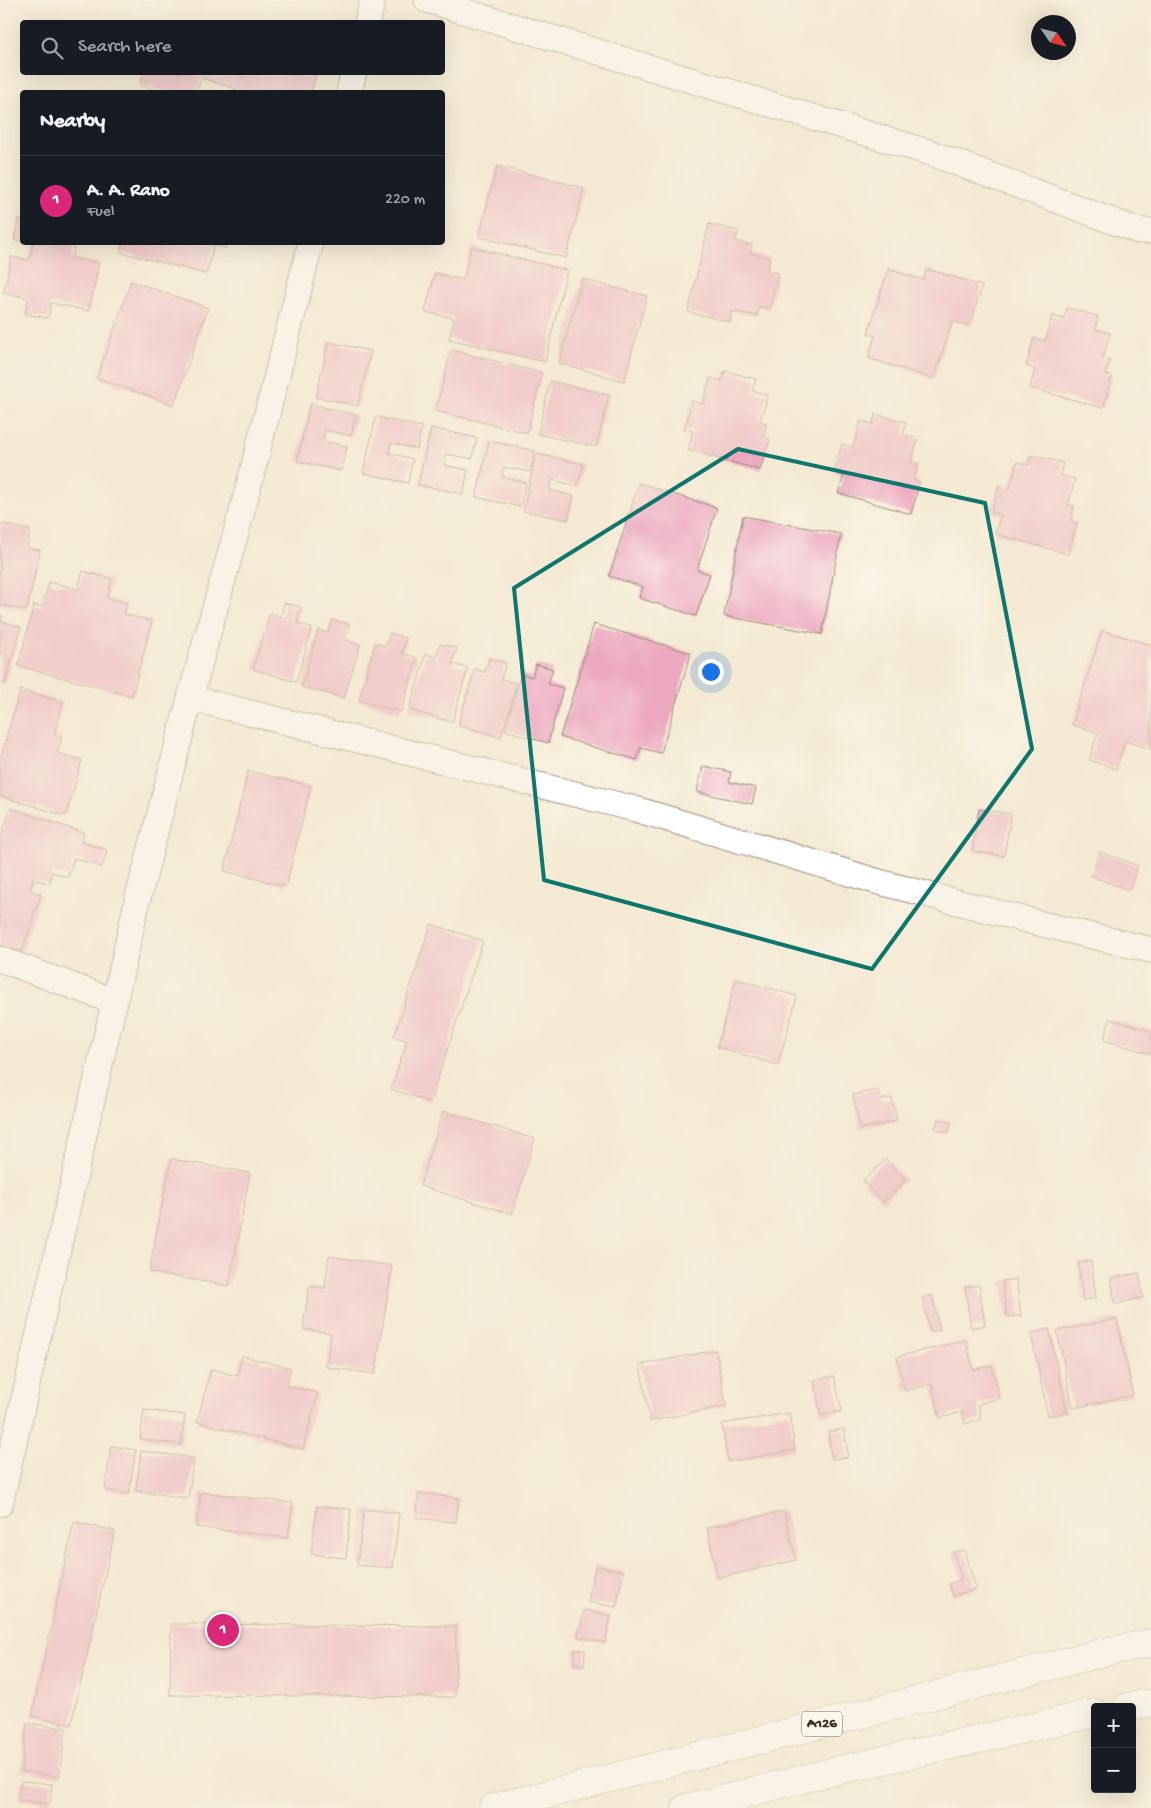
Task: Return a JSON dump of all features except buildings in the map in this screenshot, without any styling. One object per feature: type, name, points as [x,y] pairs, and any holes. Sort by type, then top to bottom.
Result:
[{"type":"highway","name":"A126","points":[[494,1808],[1095,1655],[1151,1643]]},
{"type":"highway","points":[[1136,1706],[1151,1703]]},
{"type":"highway","points":[[686,1808],[845,1768],[1091,1713]]},
{"type":"street","points":[[368,20],[373,0]]},
{"type":"street","points":[[427,0],[928,152],[1139,231],[1151,231]]},
{"type":"street","points":[[350,90],[353,75]]},
{"type":"street","points":[[0,1504],[35,1356],[113,1001],[190,698],[244,504],[310,245]]},
{"type":"street","points":[[190,698],[636,809],[879,882],[1151,950]]},
{"type":"street","points":[[0,959],[113,1001]]},
{"type":"highlighted area","points":[[738,449],[985,503],[1032,749],[872,969],[544,880],[514,588]]},
{"type":"place","name":"A. A. Rano","points":[[223,1630]]}]
